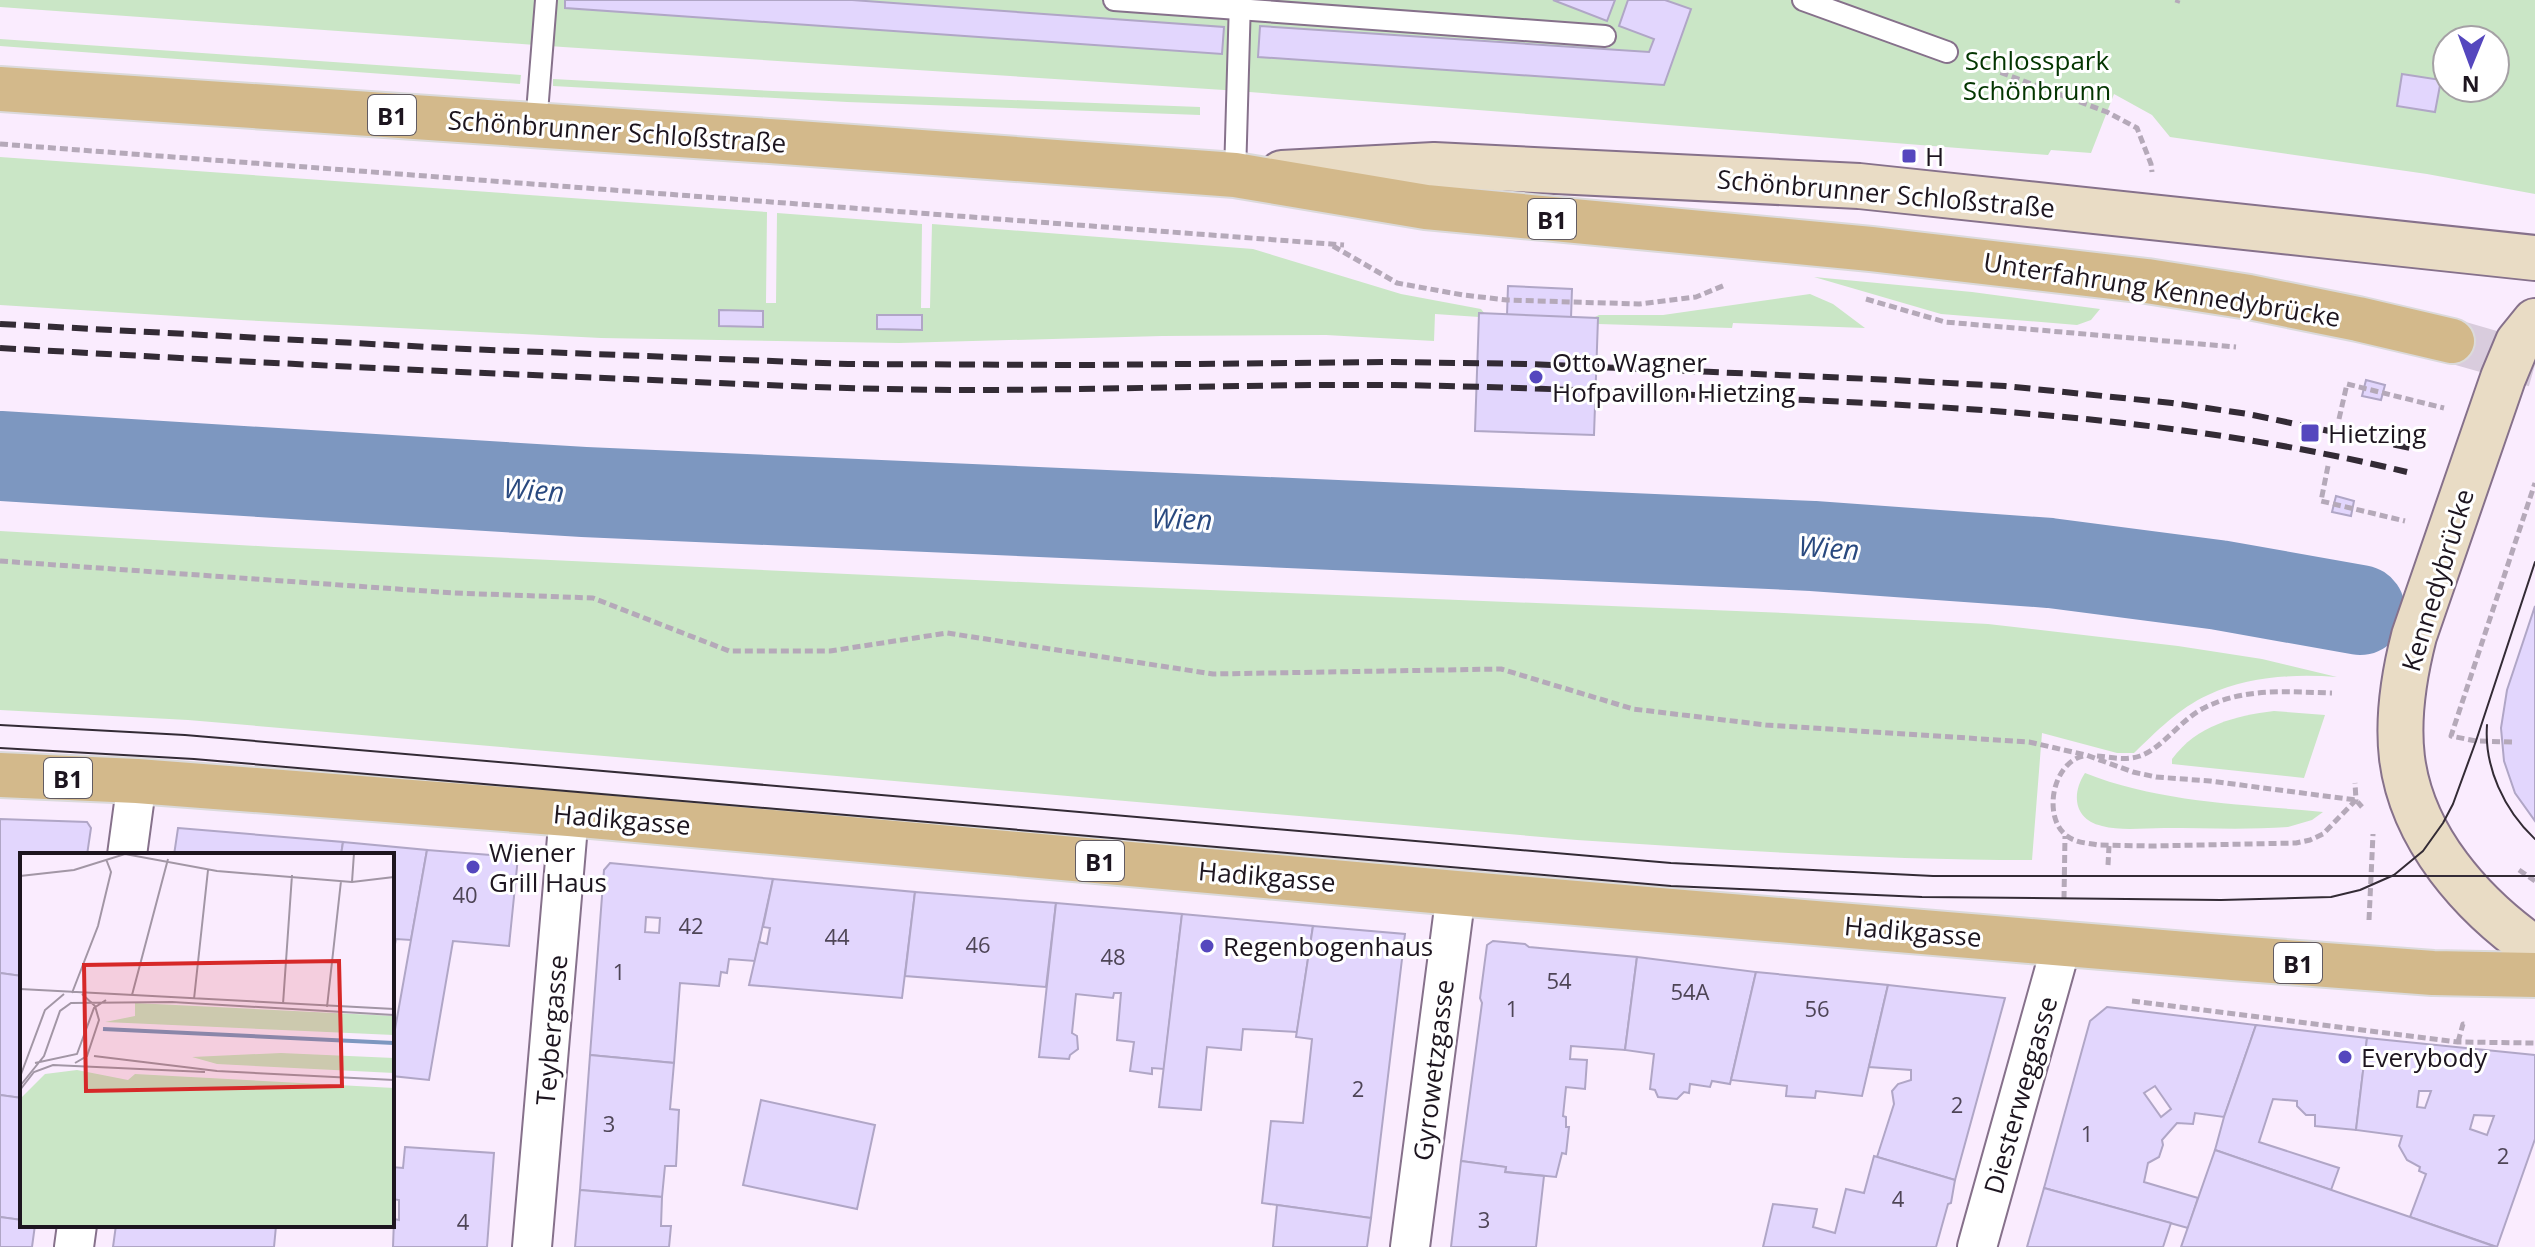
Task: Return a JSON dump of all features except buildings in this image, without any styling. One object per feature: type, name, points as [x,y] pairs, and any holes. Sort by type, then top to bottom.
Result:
[{"type":"main road","name":"Schönbrunner Schloßstraße","points":[[0,89],[1235,175],[1426,207],[1871,249]]},
{"type":"main road","name":"Schönbrunner Schloßstraße","points":[[1235,175],[1434,165],[1859,186],[2535,258]]},
{"type":"main road","name":"Unterfahrung Kennedybrücke","points":[[1871,249],[2033,267],[2234,295],[2452,341]]},
{"type":"main road","name":"Kennedybrücke","points":[[2535,321],[2518,342],[2509,365],[2414,636],[2402,700],[2401,738],[2402,760],[2412,795],[2424,826],[2445,863],[2489,912],[2535,949]]},
{"type":"main road","name":"Hadikgasse","points":[[0,775],[137,781],[569,814],[1456,893],[2410,972],[2535,975]]},
{"type":"street","points":[[127,853],[137,781]]},
{"type":"street","name":"Teybergasse","points":[[532,1247],[569,814]]},
{"type":"street","name":"Gyrowetzgasse","points":[[1410,1247],[1456,893]]},
{"type":"street","name":"Diesterweggasse","points":[[1977,1247],[2062,943]]},
{"type":"street","points":[[74,1247],[77,1227]]},
{"type":"lane","points":[[536,125],[546,0]]},
{"type":"lane","points":[[1114,0],[1240,4],[1605,36]]},
{"type":"lane","points":[[1803,0],[1947,52]]},
{"type":"lane","points":[[1235,175],[1240,4]]},
{"type":"path","points":[[1947,52],[2107,112],[2137,128],[2151,164],[2153,218]]},
{"type":"path","points":[[0,144],[1328,244],[1397,283],[1507,300],[1639,304],[1696,297],[1733,282]]},
{"type":"path","points":[[1861,298],[1945,322],[2239,347]]},
{"type":"path","points":[[2339,419],[2347,384],[2449,409]]},
{"type":"path","points":[[2328,466],[2321,501],[2410,522]]},
{"type":"path","points":[[2448,748],[2535,483]]},
{"type":"path","points":[[0,561],[454,593],[593,598],[729,651],[830,651],[947,633],[1213,674],[1501,669],[1633,709],[1766,725],[2014,740],[2086,755],[2124,758],[2140,756],[2152,749],[2185,720],[2206,707],[2248,694],[2294,690],[2332,693]]},
{"type":"path","points":[[2438,731],[2476,741],[2512,742]]},
{"type":"path","points":[[2354,773],[2356,800],[2323,834],[2296,843],[2109,846],[2078,842],[2065,836],[2054,812],[2057,779],[2069,761],[2086,755],[2156,777],[2356,800]]},
{"type":"path","points":[[2062,943],[2065,836]]},
{"type":"path","points":[[2108,865],[2109,846]]},
{"type":"path","points":[[2508,862],[2535,881]]},
{"type":"path","points":[[2132,1001],[2458,1042],[2535,1043]]},
{"type":"path","points":[[2458,1042],[2463,1024],[2477,1024]]},
{"type":"path","points":[[2432,1029],[2432,1038]]},
{"type":"green space","name":"Schlosspark Schönbrunn","points":[[0,0],[2535,0],[2535,194],[2427,174],[2170,137],[2152,115],[2114,94],[2091,153],[2051,150],[2048,155],[1224,90],[0,7]]},
{"type":"green space","points":[[0,39],[521,75],[520,84],[0,46]]},
{"type":"green space","points":[[553,79],[773,91],[1200,107],[1200,115],[847,102],[553,86]]},
{"type":"green space","points":[[0,157],[767,212],[766,303],[776,303],[777,213],[922,224],[921,308],[930,308],[932,224],[1253,249],[1401,294],[1481,309],[1485,314],[1479,317],[1435,314],[1434,341],[1326,335],[899,343],[601,338],[0,305]],"holes":[[[719,311],[763,311],[763,326],[719,326]],[[878,315],[921,315],[922,330],[877,329]]]},
{"type":"green space","points":[[1814,277],[1972,292],[2100,309],[2091,320],[2077,325],[1941,314]]},
{"type":"green space","points":[[1810,294],[1833,304],[1865,328],[1733,323],[1732,328],[1598,324],[1598,318],[1593,318],[1599,315],[1663,315]]},
{"type":"green space","points":[[0,531],[1062,584],[1988,624],[2178,646],[2262,659],[2337,677],[2271,678],[2223,689],[2197,700],[2134,753],[2117,753],[2042,733],[2032,860],[1861,856],[1577,840],[188,720],[0,710]]},
{"type":"green space","points":[[2274,711],[2325,715],[2304,778],[2172,764],[2172,759],[2182,747],[2205,730],[2231,719]]},
{"type":"green space","points":[[2085,773],[2143,791],[2172,796],[2323,812],[2312,820],[2288,827],[2109,828],[2093,823],[2081,812],[2077,797]]},
{"type":"waterway","name":"Wien","points":[[0,456],[584,492],[1813,546],[2050,563],[2219,585],[2360,610]]},
{"type":"tunnel","points":[[2452,341],[2535,365]]},
{"type":"tram line","points":[[0,748],[194,759],[1671,886],[1922,897],[2221,900],[2331,897],[2360,890],[2394,875],[2423,851],[2443,823],[2476,741],[2535,562]]},
{"type":"tram line","points":[[0,725],[185,735],[1671,863],[1933,876],[2535,876]]},
{"type":"tram line","points":[[2487,725],[2489,756],[2498,787],[2514,815],[2535,839]]},
{"type":"railway","points":[[0,324],[466,349],[848,364],[1530,364],[1894,380],[2005,386],[2172,403],[2248,414],[2415,449]]},
{"type":"railway","points":[[0,348],[842,388],[1022,390],[1394,385],[1588,390],[1939,407],[2175,429],[2330,455],[2407,472]]},
{"type":"place","name":"H","points":[[1909,156]]},
{"type":"place","name":"Otto Wagner Hofpavillon Hietzing","points":[[1536,377]]},
{"type":"place","name":"Hietzing","points":[[2310,433]]},
{"type":"place","name":"Wiener Grill Haus","points":[[473,867]]},
{"type":"place","name":"Regenbogenhaus","points":[[1207,946]]},
{"type":"place","name":"Everybody","points":[[2345,1057]]}]
